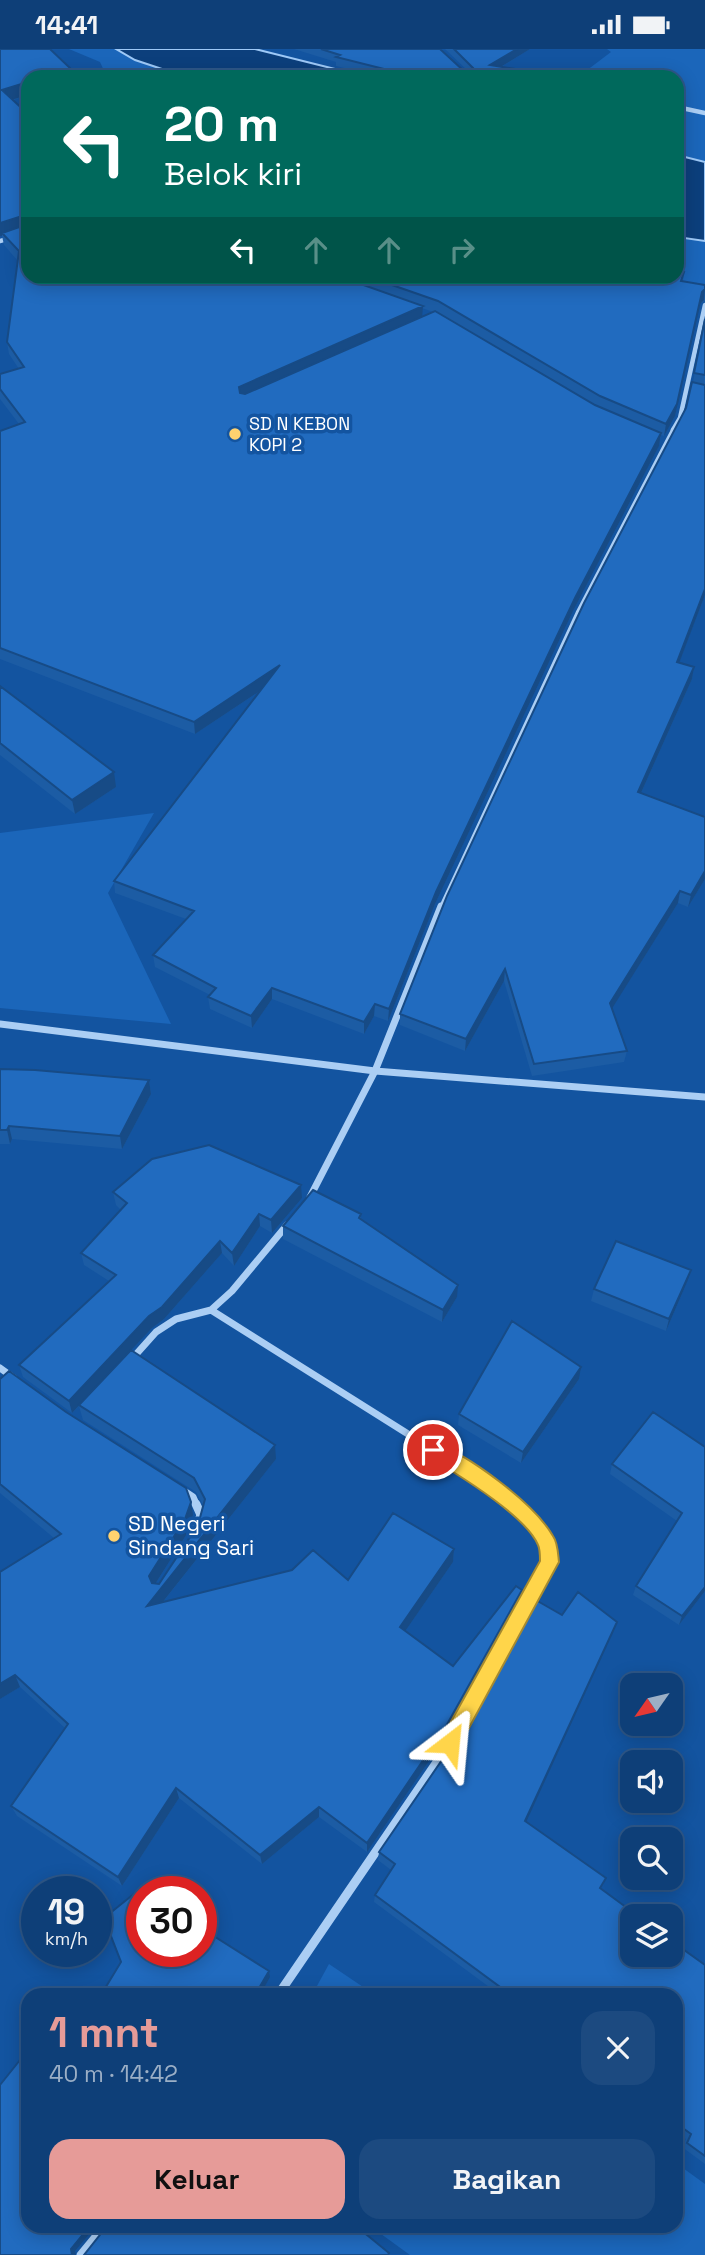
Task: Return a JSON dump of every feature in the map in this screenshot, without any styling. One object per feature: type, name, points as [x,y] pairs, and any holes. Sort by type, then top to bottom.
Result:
[{"type":"street","points":[[684,108],[705,113]]},
{"type":"street","points":[[0,241],[21,234]]},
{"type":"street","points":[[300,1209],[317,1189],[374,1071],[452,879],[578,613],[685,406],[705,305]]},
{"type":"street","points":[[687,389],[696,391]]},
{"type":"street","points":[[654,438],[667,443]]},
{"type":"street","points":[[0,1024],[374,1071],[705,1097]]},
{"type":"street","points":[[120,1372],[156,1332],[176,1319],[211,1310],[232,1291],[291,1220]]},
{"type":"street","points":[[211,1310],[478,1478],[526,1517],[547,1541],[550,1562],[450,1743],[283,1988]]},
{"type":"street","points":[[0,1368],[21,1384]]},
{"type":"street","points":[[171,1483],[193,1497],[201,1515],[187,1546]]},
{"type":"street","points":[[81,2255],[99,2233]]},
{"type":"shaded area","points":[[69,49],[116,49],[135,60],[165,70],[104,70],[100,62]]},
{"type":"shaded area","points":[[116,49],[255,49],[339,70],[165,70],[135,60]]},
{"type":"shaded area","points":[[607,49],[705,49],[705,162],[684,157],[684,70],[587,70],[611,52]]},
{"type":"shaded area","points":[[684,157],[705,162],[705,241],[684,238]]},
{"type":"shaded area","points":[[684,238],[705,241],[705,290],[686,284]]},
{"type":"shaded area","points":[[154,813],[108,893],[171,1024],[0,1008],[0,833]]},
{"type":"shaded area","points":[[329,1964],[365,1988],[316,1988]]},
{"type":"shaded area","points":[[683,2168],[705,2184],[705,2255],[410,2255],[380,2233],[683,2233]]},
{"type":"building","points":[[0,49],[50,49],[71,69],[21,70],[21,84],[2,90],[21,108],[21,216],[0,223]]},
{"type":"building","points":[[321,49],[440,49],[463,70],[388,70],[336,57],[340,55]]},
{"type":"building","points":[[454,49],[517,49],[490,65],[515,69],[472,70],[473,68]]},
{"type":"building","points":[[21,226],[21,284],[361,284],[423,306],[239,387],[240,393],[245,394],[435,311],[595,405],[661,433],[575,598],[436,892],[389,1009],[375,1004],[364,1022],[272,988],[251,1016],[208,997],[216,988],[153,955],[194,911],[114,881],[280,665],[194,722],[0,648],[0,431],[25,422],[0,389],[0,374],[24,367],[7,342],[19,251],[2,233]]},
{"type":"building","points":[[684,282],[705,285],[677,404],[666,424],[600,396],[438,301],[389,284],[684,284]]},
{"type":"building","points":[[705,319],[705,375],[694,373]]},
{"type":"building","points":[[692,382],[705,385],[705,589],[677,662],[694,667],[638,792],[705,817],[705,871],[691,895],[680,891],[610,1003],[627,1051],[534,1064],[505,969],[466,1039],[400,1014],[447,896],[584,603],[686,408]]},
{"type":"building","points":[[0,686],[114,772],[72,800],[0,743]]},
{"type":"building","points":[[0,1069],[149,1080],[120,1136],[9,1126],[7,1130],[0,1130]]},
{"type":"building","points":[[209,1145],[301,1185],[271,1220],[259,1214],[232,1253],[220,1241],[162,1307],[149,1316],[69,1401],[19,1365],[116,1275],[81,1253],[127,1203],[113,1192],[152,1159]]},
{"type":"building","points":[[313,1190],[361,1214],[359,1218],[458,1285],[443,1310],[283,1226]]},
{"type":"building","points":[[616,1241],[691,1270],[669,1319],[594,1289]]},
{"type":"building","points":[[512,1321],[581,1367],[523,1452],[459,1414]]},
{"type":"building","points":[[131,1350],[275,1445],[147,1606],[292,1570],[313,1550],[348,1580],[393,1513],[454,1549],[400,1627],[453,1666],[516,1586],[522,1590],[445,1728],[367,1843],[319,1807],[260,1855],[176,1788],[118,1877],[11,1806],[68,1724],[15,1675],[0,1684],[0,1572],[61,1534],[0,1484],[0,1379],[9,1371],[66,1412],[186,1488],[191,1502],[185,1519],[149,1576],[152,1583],[159,1584],[198,1525],[205,1499],[194,1478],[79,1405]]},
{"type":"building","points":[[653,1412],[705,1447],[705,1587],[682,1616],[636,1586],[682,1513],[612,1464]]},
{"type":"building","points":[[578,1592],[617,1622],[525,1821],[606,1878],[600,1888],[622,1904],[620,1967],[683,1967],[683,1949],[705,1965],[705,2156],[687,2143],[691,2134],[683,2128],[683,1988],[501,1988],[375,1895],[395,1864],[379,1852],[457,1738],[534,1599],[562,1615]]},
{"type":"building","points":[[126,1900],[126,1967],[217,1967],[217,1938],[269,1971],[259,1988],[105,1988],[121,1962],[112,1939],[112,1912]]},
{"type":"building","points":[[21,2059],[21,2233],[84,2233],[71,2249],[72,2255],[0,2255],[0,2085]]},
{"type":"building","points":[[101,2233],[365,2233],[389,2253],[388,2255],[84,2255]]},
{"type":"place","name":"SD N KEBON KOPI 2","points":[[235,434]]},
{"type":"place","name":"SD Negeri Sindang Sari","points":[[114,1536]]},
{"type":"route","points":[[433,1450],[478,1478],[526,1517],[547,1541],[550,1562],[450,1743]]}]
